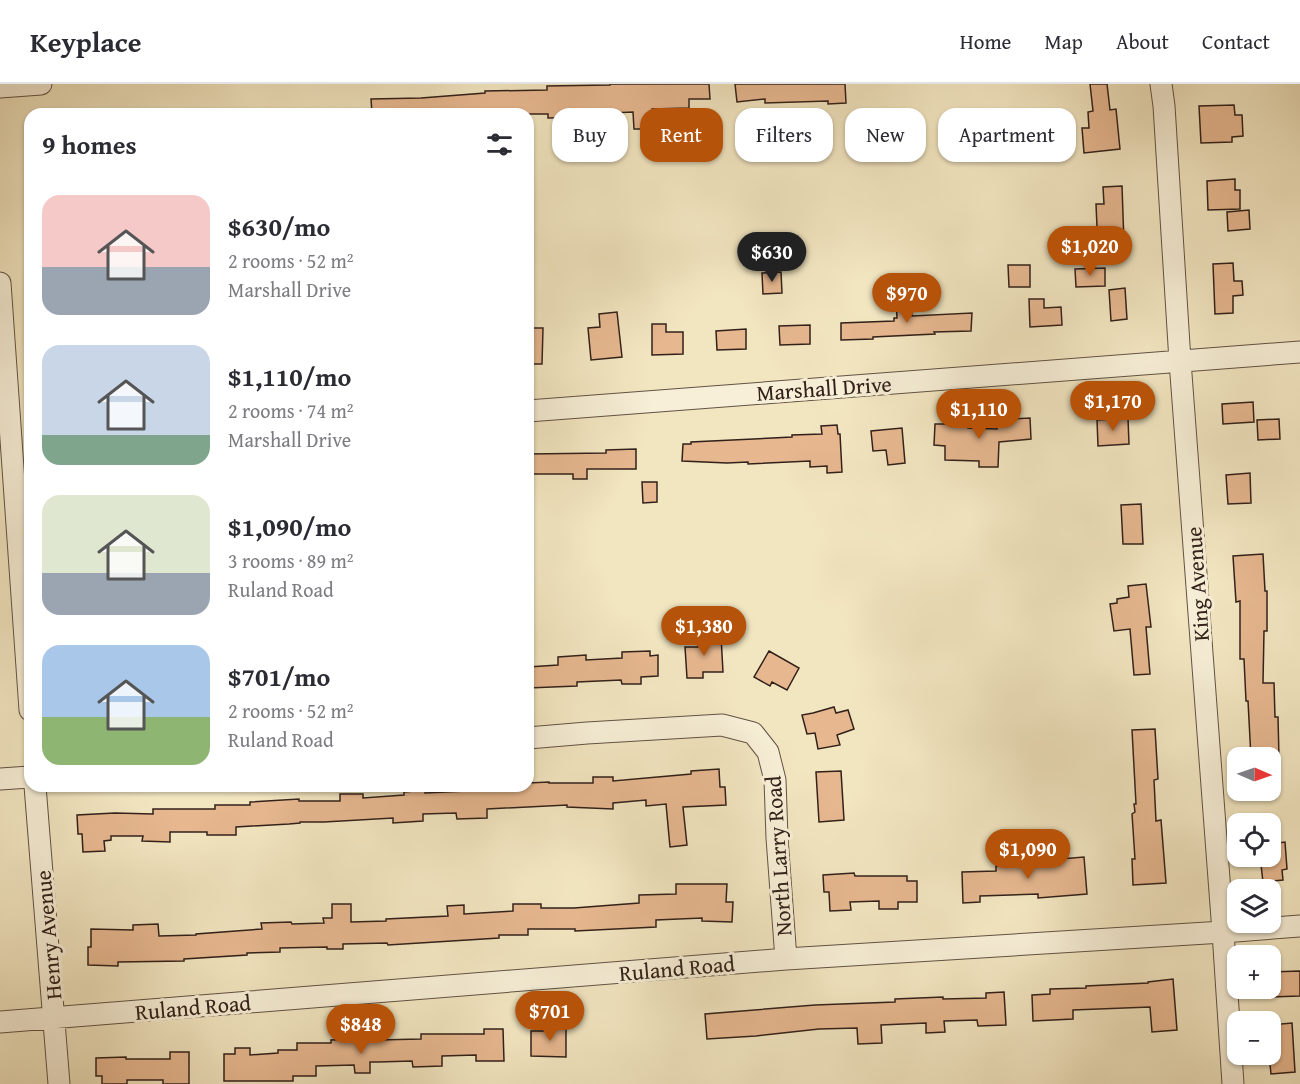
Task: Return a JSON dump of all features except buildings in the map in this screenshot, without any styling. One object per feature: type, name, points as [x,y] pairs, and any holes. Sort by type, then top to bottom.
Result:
[{"type":"street","points":[[0,87],[40,84]]},
{"type":"street","name":"King Avenue","points":[[1161,84],[1233,1084]]},
{"type":"street","points":[[0,283],[14,449],[24,612]]},
{"type":"street","name":"Marshall Drive","points":[[534,411],[1300,352]]},
{"type":"street","name":"North Larry Road","points":[[534,737],[722,725],[753,733],[768,752],[775,780],[786,959]]},
{"type":"street","points":[[0,779],[24,777]]},
{"type":"street","name":"Henry Avenue","points":[[35,792],[59,1084]]},
{"type":"street","name":"Ruland Road","points":[[0,1022],[786,959],[1300,926]]}]
